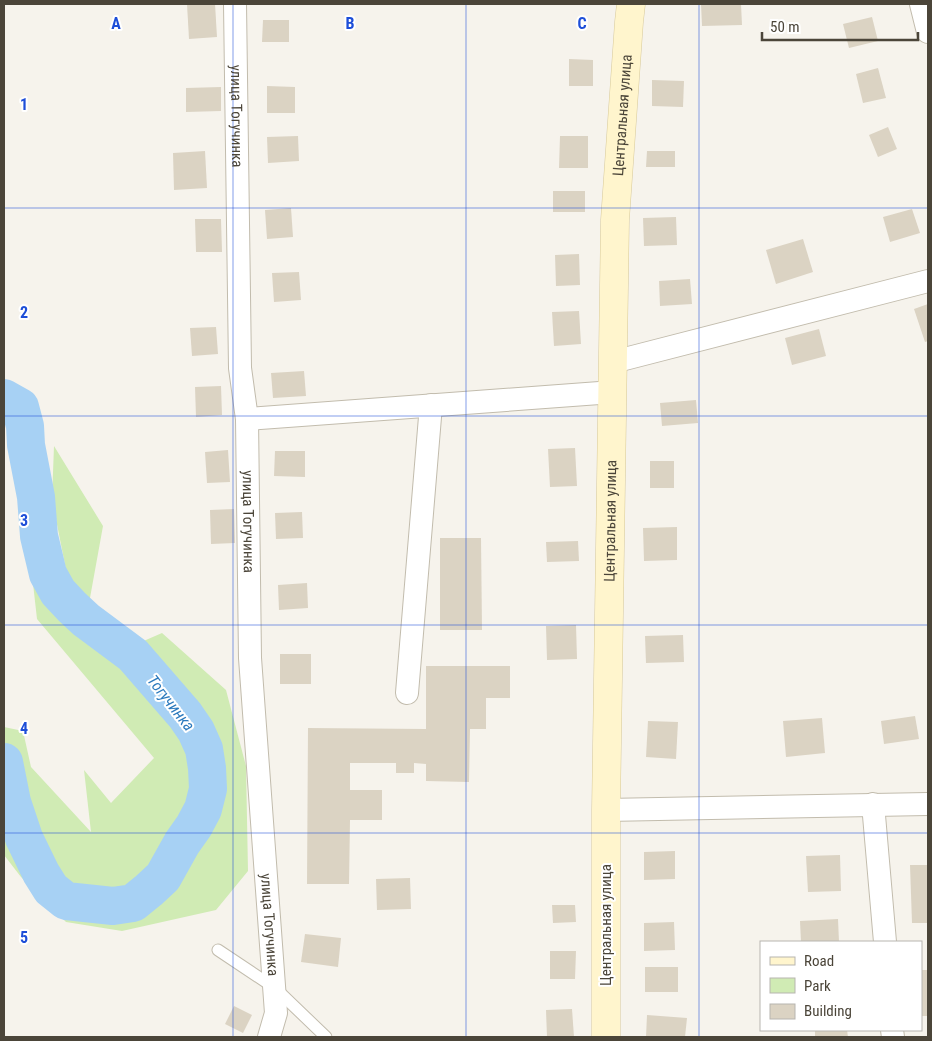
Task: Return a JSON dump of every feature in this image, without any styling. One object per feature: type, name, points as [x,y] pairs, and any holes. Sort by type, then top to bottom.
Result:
[{"type":"main road","name":"Центральная улица","points":[[606,1037],[606,810],[615,220],[631,4]]},
{"type":"street","name":"улица Тогучинка","points":[[235,4],[240,368],[247,419],[250,658],[276,1013],[269,1037]]},
{"type":"street","points":[[922,4],[928,32]]},
{"type":"street","points":[[613,362],[928,281]]},
{"type":"street","points":[[247,419],[612,392]]},
{"type":"street","points":[[407,693],[431,406]]},
{"type":"street","points":[[873,804],[885,941]]},
{"type":"street","points":[[606,810],[928,804]]},
{"type":"lane","points":[[218,950],[275,988],[326,1037]]},
{"type":"green space","points":[[54,446],[103,526],[86,620],[139,643],[162,633],[226,690],[246,766],[248,871],[216,910],[122,931],[66,922],[21,877],[4,855],[4,727],[23,731],[31,767],[91,832],[84,770],[111,803],[154,758],[37,619],[30,557],[63,610],[69,585],[52,499]]},
{"type":"building","points":[[187,4],[215,4],[217,37],[189,39]]},
{"type":"building","points":[[701,4],[741,4],[742,25],[702,26]]},
{"type":"building","points":[[872,17],[878,41],[849,48],[843,24]]},
{"type":"building","points":[[263,20],[289,20],[289,42],[262,42]]},
{"type":"building","points":[[569,59],[593,60],[593,86],[569,86]]},
{"type":"building","points":[[878,68],[886,98],[863,103],[856,74]]},
{"type":"building","points":[[652,80],[684,81],[683,107],[652,106]]},
{"type":"building","points":[[267,86],[295,87],[295,113],[267,113]]},
{"type":"building","points":[[221,87],[221,111],[186,112],[186,88]]},
{"type":"building","points":[[888,127],[897,149],[878,157],[869,135]]},
{"type":"building","points":[[298,136],[299,161],[268,163],[267,137]]},
{"type":"building","points":[[560,136],[588,136],[588,168],[559,168]]},
{"type":"building","points":[[205,151],[207,188],[174,190],[173,153]]},
{"type":"building","points":[[647,151],[675,151],[675,167],[646,167]]},
{"type":"building","points":[[553,191],[585,191],[585,212],[553,212]]},
{"type":"building","points":[[291,208],[293,237],[267,239],[265,210]]},
{"type":"building","points":[[912,209],[920,233],[890,242],[883,217]]},
{"type":"building","points":[[676,217],[677,245],[644,246],[643,218]]},
{"type":"building","points":[[195,219],[221,219],[222,252],[196,252]]},
{"type":"building","points":[[803,239],[813,272],[776,284],[766,250]]},
{"type":"building","points":[[579,254],[580,285],[556,286],[555,255]]},
{"type":"building","points":[[299,272],[301,300],[274,302],[272,273]]},
{"type":"building","points":[[690,279],[692,304],[660,306],[659,281]]},
{"type":"building","points":[[928,304],[928,341],[925,342],[914,309]]},
{"type":"building","points":[[579,311],[581,344],[554,346],[552,312]]},
{"type":"building","points":[[216,327],[218,354],[192,356],[190,328]]},
{"type":"building","points":[[819,329],[826,356],[792,365],[785,338]]},
{"type":"building","points":[[304,371],[306,396],[273,398],[271,373]]},
{"type":"building","points":[[221,386],[222,415],[196,417],[195,387]]},
{"type":"building","points":[[696,400],[698,423],[662,426],[660,403]]},
{"type":"building","points":[[575,448],[577,486],[550,487],[548,449]]},
{"type":"building","points":[[228,450],[230,482],[207,483],[205,452]]},
{"type":"building","points":[[275,451],[305,451],[305,477],[274,476]]},
{"type":"building","points":[[650,461],[674,461],[674,488],[650,488]]},
{"type":"building","points":[[234,509],[235,543],[211,544],[210,510]]},
{"type":"building","points":[[302,512],[303,538],[276,539],[275,513]]},
{"type":"building","points":[[677,527],[677,560],[644,561],[643,528]]},
{"type":"building","points":[[440,538],[481,538],[482,630],[440,630]]},
{"type":"building","points":[[578,541],[579,561],[547,562],[546,542]]},
{"type":"building","points":[[307,583],[308,608],[279,610],[278,585]]},
{"type":"building","points":[[576,625],[577,659],[547,660],[546,626]]},
{"type":"building","points":[[683,635],[684,662],[646,663],[645,636]]},
{"type":"building","points":[[280,654],[311,654],[311,684],[280,684]]},
{"type":"building","points":[[426,666],[510,666],[510,698],[486,698],[486,729],[470,729],[469,782],[426,781],[426,764],[414,763],[414,773],[396,773],[396,763],[350,763],[350,790],[382,790],[382,820],[350,820],[349,884],[307,884],[308,728],[426,729]]},
{"type":"building","points":[[915,716],[919,739],[884,744],[881,721]]},
{"type":"building","points":[[822,718],[825,753],[786,757],[783,721]]},
{"type":"building","points":[[648,721],[678,722],[676,759],[646,757]]},
{"type":"building","points":[[675,851],[675,879],[644,880],[644,852]]},
{"type":"building","points":[[840,855],[841,891],[808,892],[806,856]]},
{"type":"building","points":[[910,865],[928,865],[928,923],[912,923]]},
{"type":"building","points":[[410,878],[411,909],[377,910],[376,879]]},
{"type":"building","points":[[552,905],[575,905],[576,922],[553,923]]},
{"type":"building","points":[[838,919],[839,941],[801,941],[800,921]]},
{"type":"building","points":[[674,922],[675,950],[644,951],[644,923]]},
{"type":"building","points":[[305,934],[341,938],[338,967],[301,962]]},
{"type":"building","points":[[550,951],[576,951],[575,979],[550,979]]},
{"type":"building","points":[[645,967],[678,967],[678,992],[645,992]]},
{"type":"building","points":[[922,970],[928,970],[928,1016],[922,1016]]},
{"type":"building","points":[[234,1006],[252,1015],[243,1033],[225,1024]]},
{"type":"building","points":[[572,1009],[574,1037],[547,1037],[546,1010]]},
{"type":"building","points":[[647,1015],[687,1018],[685,1037],[646,1037]]},
{"type":"building","points":[[815,1031],[847,1031],[848,1037],[815,1037]]},
{"type":"waterway","name":"Тогучинка","points":[[4,398],[20,407],[25,426],[26,445],[36,497],[39,536],[48,574],[58,592],[72,607],[86,620],[133,655],[185,715],[196,731],[204,749],[208,789],[203,809],[163,877],[133,903],[113,906],[66,901],[51,889],[24,838],[12,802],[4,762]]}]
